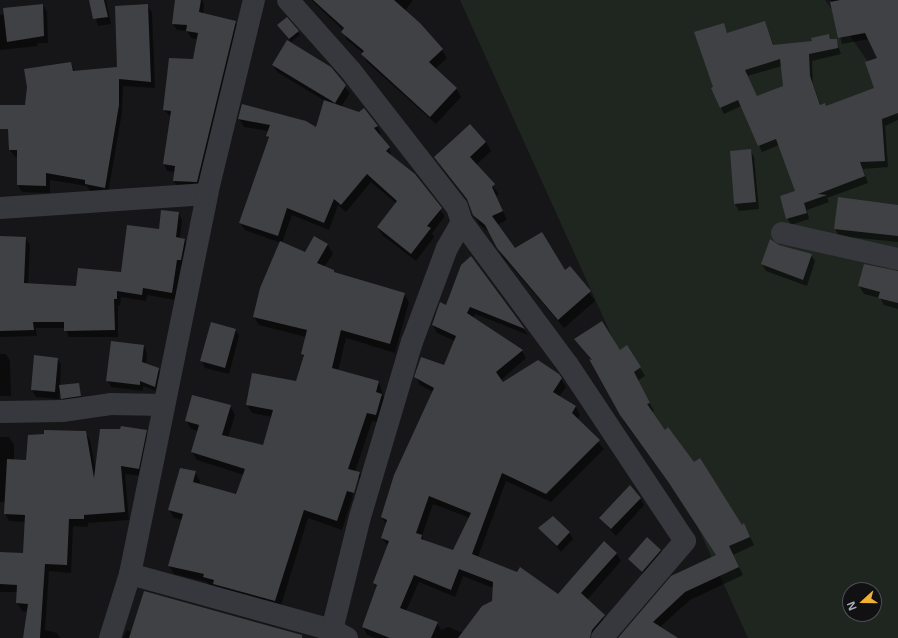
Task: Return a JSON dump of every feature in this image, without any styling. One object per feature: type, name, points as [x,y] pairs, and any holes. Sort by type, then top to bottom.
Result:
[{"type":"street","points":[[110,638],[130,574],[207,194],[254,0]]},
{"type":"street","points":[[288,0],[351,71],[457,207],[462,222],[568,365],[685,541],[602,638]]},
{"type":"street","points":[[0,208],[207,194]]},
{"type":"street","points":[[130,574],[339,634],[360,517],[412,342],[446,248],[462,222]]},
{"type":"street","points":[[782,233],[898,259]]},
{"type":"street","points":[[0,412],[62,411],[111,404],[164,405]]},
{"type":"shaded area","points":[[460,0],[825,0],[898,105],[898,638],[748,638]]},
{"type":"building","points":[[89,0],[104,0],[108,17],[93,19]]},
{"type":"building","points":[[175,0],[201,0],[199,12],[236,21],[197,182],[173,181],[175,166],[163,164],[171,111],[163,110],[169,58],[193,59],[198,33],[186,31],[187,25],[172,24]]},
{"type":"building","points":[[313,0],[394,0],[420,23],[443,49],[429,62],[457,88],[430,117],[361,54],[364,51],[341,32],[344,28]]},
{"type":"building","points":[[840,0],[898,0],[898,113],[882,119],[885,161],[860,162],[865,176],[818,194],[827,195],[804,203],[807,213],[786,219],[780,196],[795,191],[776,139],[758,146],[738,100],[720,108],[711,88],[713,87],[694,32],[724,23],[727,33],[765,21],[773,45],[812,41],[811,38],[829,34],[830,39],[837,39],[838,48],[809,54],[810,76],[820,105],[825,103],[826,106],[874,88],[865,62],[877,58],[865,33],[838,38],[830,2]],"holes":[[[780,59],[783,86],[757,96],[745,70]]]},
{"type":"building","points":[[43,4],[44,36],[7,42],[3,8]]},
{"type":"building","points":[[148,4],[151,82],[119,79],[119,105],[105,188],[85,184],[85,180],[46,173],[46,186],[17,185],[17,150],[9,150],[8,129],[0,129],[0,105],[25,105],[27,87],[24,69],[71,62],[73,71],[117,67],[115,6]]},
{"type":"building","points":[[287,17],[299,31],[289,39],[277,25]]},
{"type":"building","points":[[287,40],[331,67],[346,85],[335,103],[272,65]]},
{"type":"building","points":[[324,100],[359,112],[364,108],[378,126],[374,128],[390,147],[386,151],[415,174],[442,208],[427,226],[431,228],[411,254],[377,227],[397,201],[367,174],[341,205],[334,199],[324,223],[287,208],[278,236],[239,223],[269,137],[266,136],[270,125],[238,119],[242,104],[306,121],[316,127]]},
{"type":"building","points":[[470,124],[486,142],[470,157],[495,184],[492,187],[503,211],[492,216],[515,248],[542,232],[565,270],[570,266],[591,291],[558,320],[497,248],[485,225],[473,215],[467,199],[434,157]]},
{"type":"building","points":[[751,149],[756,202],[734,204],[730,151]]},
{"type":"building","points":[[838,197],[898,205],[898,236],[834,229]]},
{"type":"building","points":[[161,210],[179,212],[176,237],[185,239],[181,260],[177,260],[172,293],[143,288],[142,295],[117,291],[117,299],[114,299],[115,330],[64,331],[64,322],[33,322],[34,330],[0,331],[0,236],[26,237],[24,283],[76,286],[78,268],[121,272],[127,225],[159,229]]},
{"type":"building","points":[[314,236],[328,244],[317,263],[334,270],[334,272],[405,293],[390,344],[341,330],[332,368],[379,381],[376,392],[382,394],[376,415],[367,413],[348,469],[360,472],[354,493],[347,491],[337,521],[304,510],[275,601],[213,584],[214,580],[203,577],[204,574],[168,566],[183,514],[168,510],[180,468],[196,471],[193,482],[236,494],[245,469],[191,452],[199,425],[185,421],[192,395],[231,405],[222,435],[263,445],[273,410],[246,405],[252,373],[296,381],[304,355],[301,354],[307,330],[253,317],[260,288],[280,241],[305,252]]},
{"type":"building","points":[[770,239],[779,245],[812,254],[803,280],[761,264]]},
{"type":"building","points":[[471,256],[525,329],[470,307],[467,313],[523,350],[496,372],[503,382],[538,360],[559,374],[562,378],[553,392],[576,406],[572,413],[600,440],[546,494],[502,473],[472,554],[517,572],[520,567],[558,594],[604,541],[617,553],[581,593],[605,615],[592,630],[590,638],[458,638],[482,606],[492,601],[493,582],[459,569],[451,590],[414,575],[400,608],[438,622],[431,638],[390,638],[362,627],[377,585],[373,583],[389,541],[381,538],[387,520],[381,517],[394,475],[434,388],[414,377],[421,357],[444,365],[456,336],[432,325],[440,302],[446,305],[461,265]],"holes":[[[429,496],[471,513],[453,550],[421,539],[422,535],[416,533]]]},
{"type":"building","points":[[864,264],[898,271],[898,303],[878,298],[880,292],[858,286]]},
{"type":"building","points":[[602,321],[620,350],[627,345],[641,367],[634,372],[650,403],[647,404],[665,430],[668,427],[694,462],[700,458],[742,525],[744,523],[750,537],[729,546],[739,567],[685,592],[653,622],[678,638],[618,638],[671,576],[716,555],[669,483],[620,415],[589,359],[592,360],[574,339]]},
{"type":"building","points":[[211,322],[236,329],[225,368],[200,361]]},
{"type":"building","points":[[111,341],[144,345],[142,362],[159,368],[155,387],[140,381],[140,385],[106,381]]},
{"type":"building","points":[[34,355],[58,358],[55,392],[31,390]]},
{"type":"building","points":[[79,383],[81,396],[61,399],[59,385]]},
{"type":"building","points":[[121,426],[147,430],[139,469],[121,466],[125,512],[84,515],[84,519],[69,519],[67,565],[45,564],[40,638],[23,638],[28,604],[16,603],[17,585],[0,584],[0,552],[23,553],[25,515],[4,514],[7,459],[26,460],[28,435],[44,434],[44,430],[86,431],[94,478],[100,429],[120,429]]},
{"type":"building","points":[[630,485],[641,498],[611,529],[599,518]]},
{"type":"building","points":[[553,516],[570,532],[557,546],[538,528]]},
{"type":"building","points":[[647,537],[661,550],[642,572],[628,559]]},
{"type":"building","points":[[144,591],[302,635],[302,638],[129,638]]}]
